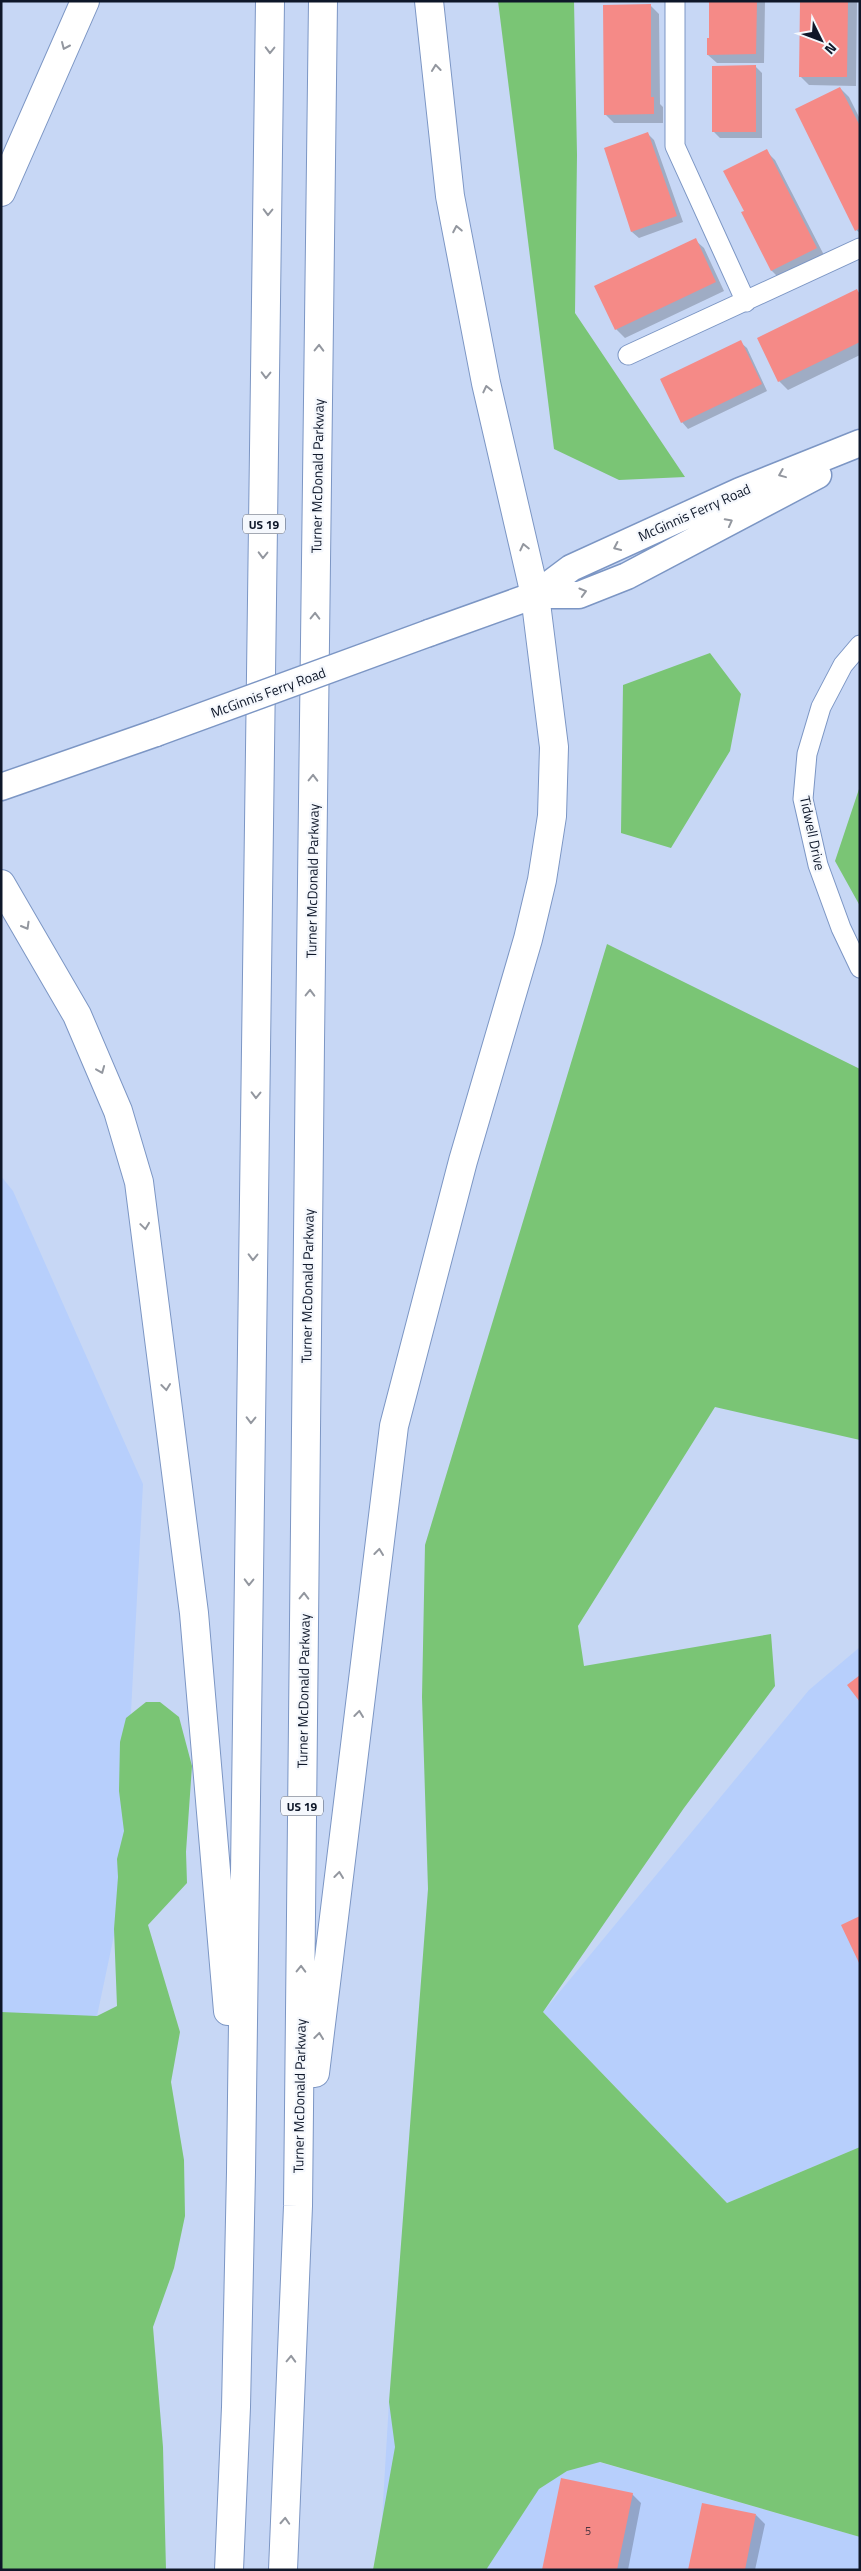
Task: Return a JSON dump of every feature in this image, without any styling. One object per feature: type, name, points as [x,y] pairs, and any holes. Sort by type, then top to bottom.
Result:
[{"type":"highway","points":[[1,192],[85,1]]},
{"type":"highway","name":"US 19","points":[[229,2570],[236,2407],[241,2172],[270,1]]},
{"type":"highway","name":"Turner McDonald Parkway","points":[[283,2570],[298,2206],[323,1]]},
{"type":"highway","points":[[298,2206],[394,1426],[463,1161],[528,939],[542,880],[552,816],[554,747],[535,595],[486,382],[450,196],[429,1]]},
{"type":"highway","points":[[1,884],[77,1015],[118,1111],[139,1182],[194,1613],[241,2172]]},
{"type":"main road","name":"McGinnis Ferry Road","points":[[1,788],[535,595],[571,568],[740,491],[860,443]]},
{"type":"main road","name":"McGinnis Ferry Road","points":[[535,595],[580,595],[626,576],[860,453]]},
{"type":"street","points":[[675,1],[675,146],[746,302]]},
{"type":"street","points":[[628,355],[860,248]]},
{"type":"street","name":"Tidwell Drive","points":[[860,645],[844,665],[821,707],[807,754],[803,799],[818,865],[841,928],[860,968]]},
{"type":"shaded area","points":[[1,1176],[13,1191],[143,1484],[121,1902],[97,2016],[1,2058]]},
{"type":"shaded area","points":[[860,1647],[860,2147],[727,2203],[543,2012],[809,1690]]},
{"type":"shaded area","points":[[389,2402],[860,2537],[860,2570],[379,2570]]},
{"type":"green space","points":[[498,1],[574,1],[577,155],[575,313],[685,477],[619,480],[554,449]]},
{"type":"green space","points":[[710,653],[741,694],[730,751],[671,848],[621,833],[623,685]]},
{"type":"green space","points":[[860,786],[860,906],[835,861]]},
{"type":"green space","points":[[607,944],[860,1069],[860,1440],[715,1407],[578,1626],[584,1666],[771,1634],[775,1686],[684,1808],[543,2012],[727,2203],[860,2147],[860,2537],[600,2462],[567,2471],[539,2489],[486,2570],[373,2570],[395,2447],[389,2402],[428,1889],[422,1697],[425,1545]]},
{"type":"green space","points":[[146,1702],[160,1702],[179,1717],[192,1766],[186,1852],[187,1883],[148,1925],[180,2032],[171,2082],[184,2160],[185,2216],[174,2268],[153,2327],[163,2447],[166,2570],[1,2570],[1,2012],[97,2016],[117,2006],[114,1929],[118,1877],[117,1859],[124,1831],[119,1791],[120,1742],[126,1718]]},
{"type":"building","points":[[709,1],[757,1],[756,54],[707,55]]},
{"type":"building","points":[[800,1],[848,1],[847,77],[799,77]]},
{"type":"building","points":[[651,4],[651,97],[654,97],[654,114],[604,115],[603,5]]},
{"type":"building","points":[[756,65],[756,132],[712,132],[712,66]]},
{"type":"building","points":[[840,87],[860,126],[860,228],[855,231],[795,109]]},
{"type":"building","points":[[648,132],[677,216],[631,232],[604,148]]},
{"type":"building","points":[[767,149],[817,248],[771,271],[741,212],[744,211],[723,171]]},
{"type":"building","points":[[696,238],[716,282],[615,330],[594,286]]},
{"type":"building","points":[[857,289],[860,295],[860,342],[778,382],[757,338]]},
{"type":"building","points":[[741,340],[762,384],[681,423],[660,379]]},
{"type":"building","points":[[860,1675],[860,1702],[847,1685]]},
{"type":"building","points":[[860,1916],[860,1965],[841,1925]]},
{"type":"building","points":[[561,2478],[633,2493],[617,2570],[542,2570]]},
{"type":"building","points":[[702,2503],[756,2514],[745,2570],[688,2570]]}]
